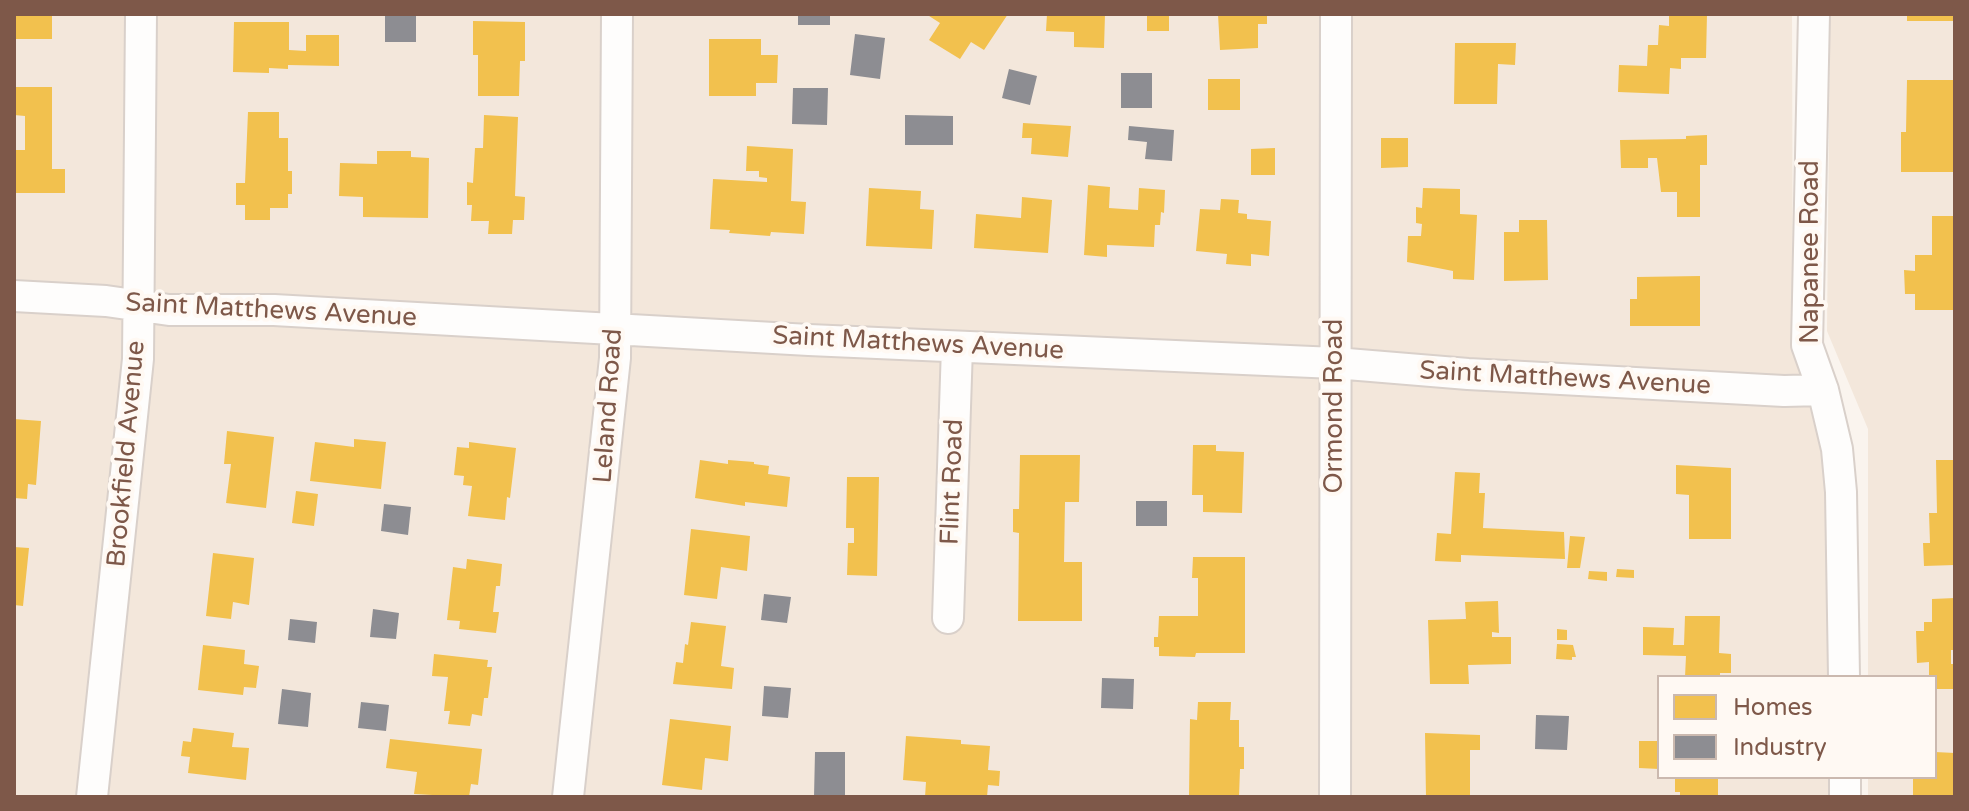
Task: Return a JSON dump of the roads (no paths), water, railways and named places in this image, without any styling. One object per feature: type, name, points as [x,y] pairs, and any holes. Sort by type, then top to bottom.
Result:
[{"type":"street","name":"Brookfield Avenue","points":[[92,797],[138,359],[141,14]]},
{"type":"street","name":"Leland Road","points":[[568,797],[605,474],[615,330],[617,14]]},
{"type":"street","name":"Ormond Road","points":[[1335,797],[1336,14]]},
{"type":"street","name":"Napanee Road","points":[[1814,14],[1807,345],[1823,390],[1837,449],[1841,492],[1844,675]]},
{"type":"street","name":"Saint Matthews Avenue","points":[[14,296],[106,301],[169,310],[274,310],[615,330],[1335,363],[1468,374],[1784,391],[1823,390]]},
{"type":"street","name":"Flint Road","points":[[948,618],[957,347]]}]
